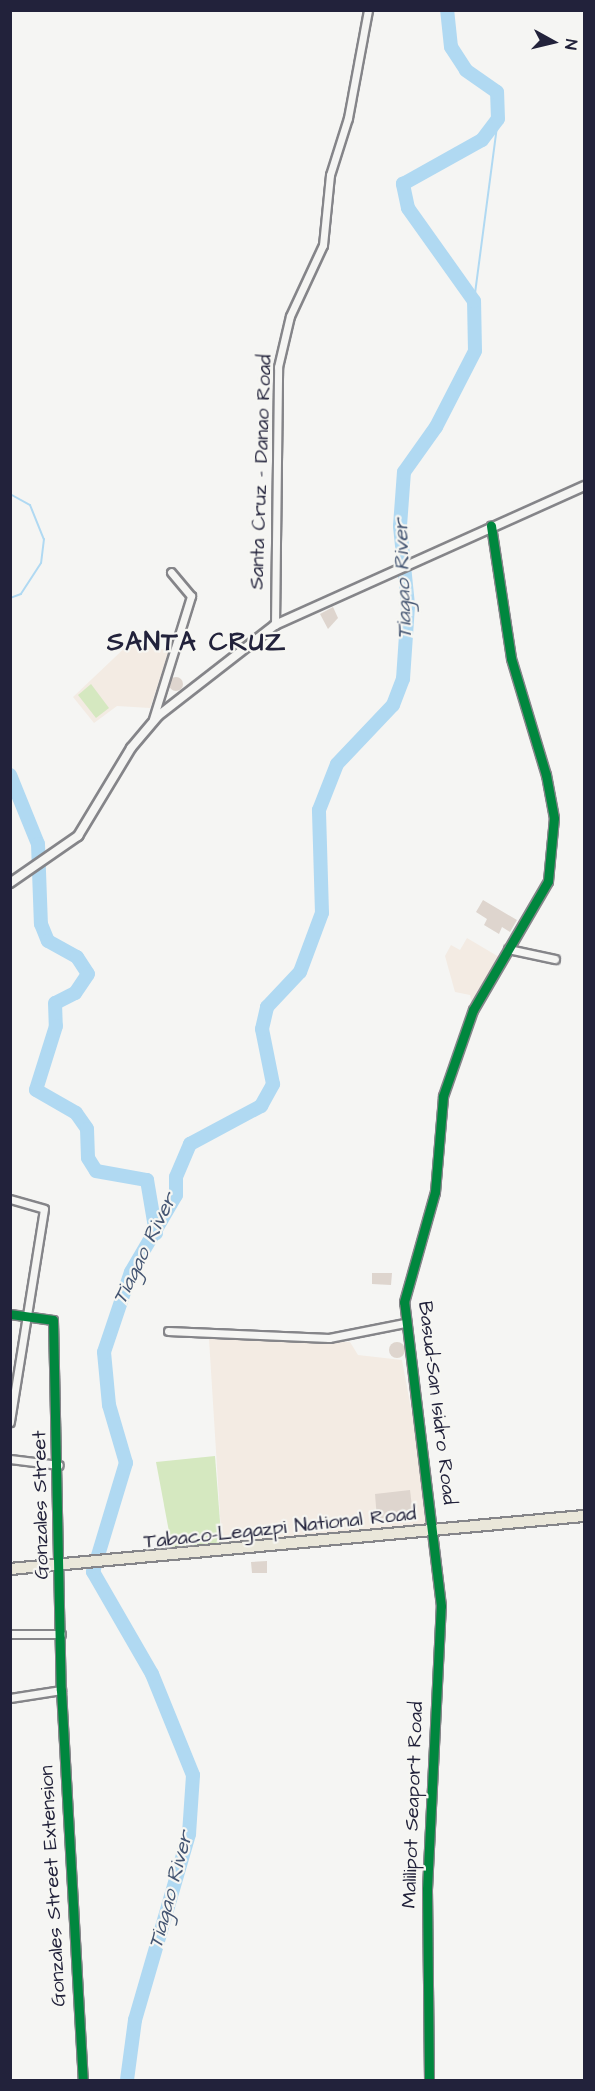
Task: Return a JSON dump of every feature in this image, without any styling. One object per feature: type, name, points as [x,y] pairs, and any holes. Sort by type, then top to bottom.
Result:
[{"type":"main road","name":"Tabaco-Legazpi National Road","points":[[10,1569],[104,1564],[585,1516]]},
{"type":"street","name":"Santa Cruz – Danao Road","points":[[275,625],[278,368],[290,316],[323,244],[330,175],[348,118],[368,10]]},
{"type":"street","points":[[10,884],[44,861],[91,821],[131,748],[153,722],[275,625],[491,526],[585,486]]},
{"type":"street","name":"Basud-San Isidro Road","points":[[435,1531],[405,1323],[407,1281],[438,1175],[443,1096],[473,1010],[548,881],[554,818],[546,775],[511,658],[491,526]]},
{"type":"street","points":[[153,722],[191,596],[171,572]]},
{"type":"street","points":[[508,949],[555,959]]},
{"type":"street","points":[[10,1199],[44,1209],[10,1422]]},
{"type":"street","points":[[10,1314],[26,1317]]},
{"type":"street","name":"Gonzales Street","points":[[26,1317],[53,1320],[60,1465],[61,1690]]},
{"type":"street","points":[[168,1331],[329,1338],[405,1323]]},
{"type":"street","points":[[10,1459],[60,1465]]},
{"type":"street","name":"Malilipot Seaport Road","points":[[429,2080],[427,1889],[441,1606],[435,1531]]},
{"type":"street","points":[[10,1634],[61,1634]]},
{"type":"street","points":[[10,1698],[61,1690]]},
{"type":"street","name":"Gonzales Street Extension","points":[[61,1690],[83,2080]]},
{"type":"shaded area","points":[[132,641],[169,651],[150,708],[117,706],[94,723],[73,697]]},
{"type":"shaded area","points":[[467,938],[499,957],[472,1004],[470,995],[455,992],[445,956],[451,945],[460,950]]},
{"type":"shaded area","points":[[209,1339],[350,1342],[358,1355],[402,1360],[433,1527],[222,1547]]},
{"type":"green space","points":[[91,684],[109,708],[96,718],[78,695]]},
{"type":"green space","points":[[215,1456],[222,1548],[173,1553],[156,1462]]},
{"type":"building","points":[[333,607],[338,618],[328,629],[320,614]]},
{"type":"building","points":[[173,677],[179,677],[183,684],[179,691],[173,691],[169,687],[169,681]]},
{"type":"building","points":[[483,900],[517,920],[510,932],[502,927],[499,934],[484,925],[487,919],[476,912]]},
{"type":"building","points":[[372,1273],[392,1273],[391,1285],[372,1284]]},
{"type":"building","points":[[397,1342],[405,1350],[397,1358],[389,1350]]},
{"type":"building","points":[[410,1490],[413,1515],[377,1519],[375,1494]]},
{"type":"building","points":[[267,1561],[267,1573],[252,1573],[251,1562]]},
{"type":"waterway","name":"Tiagao River","points":[[127,2080],[135,2020],[189,1834],[193,1775],[152,1674],[93,1572],[126,1463],[109,1405],[104,1352],[131,1272],[176,1195],[176,1177],[190,1144],[261,1106],[273,1084],[262,1029],[267,1007],[300,972],[322,913],[319,810],[337,764],[393,705],[403,679],[408,605],[400,526],[404,472],[436,427],[475,351],[474,301],[408,208],[403,184],[482,140],[498,119],[497,92],[466,70],[451,47],[447,10]]},
{"type":"waterway","points":[[474,301],[498,119]]},
{"type":"waterway","points":[[10,494],[30,505],[44,539],[41,563],[21,594],[10,598]]},
{"type":"waterway","points":[[10,775],[38,844],[41,924],[48,941],[77,957],[88,974],[75,993],[55,1003],[56,1026],[36,1090],[76,1113],[87,1129],[88,1158],[96,1171],[147,1180],[156,1233]]},
{"type":"cycle path","points":[[429,2080],[427,1889],[441,1606],[404,1302],[435,1192],[443,1096],[473,1010],[548,881],[554,818],[546,775],[511,658],[491,526]]},
{"type":"cycle path","points":[[10,1314],[53,1320],[61,1690],[83,2080]]},
{"type":"district","name":"SANTA CRUZ","points":[[197,643]]}]
